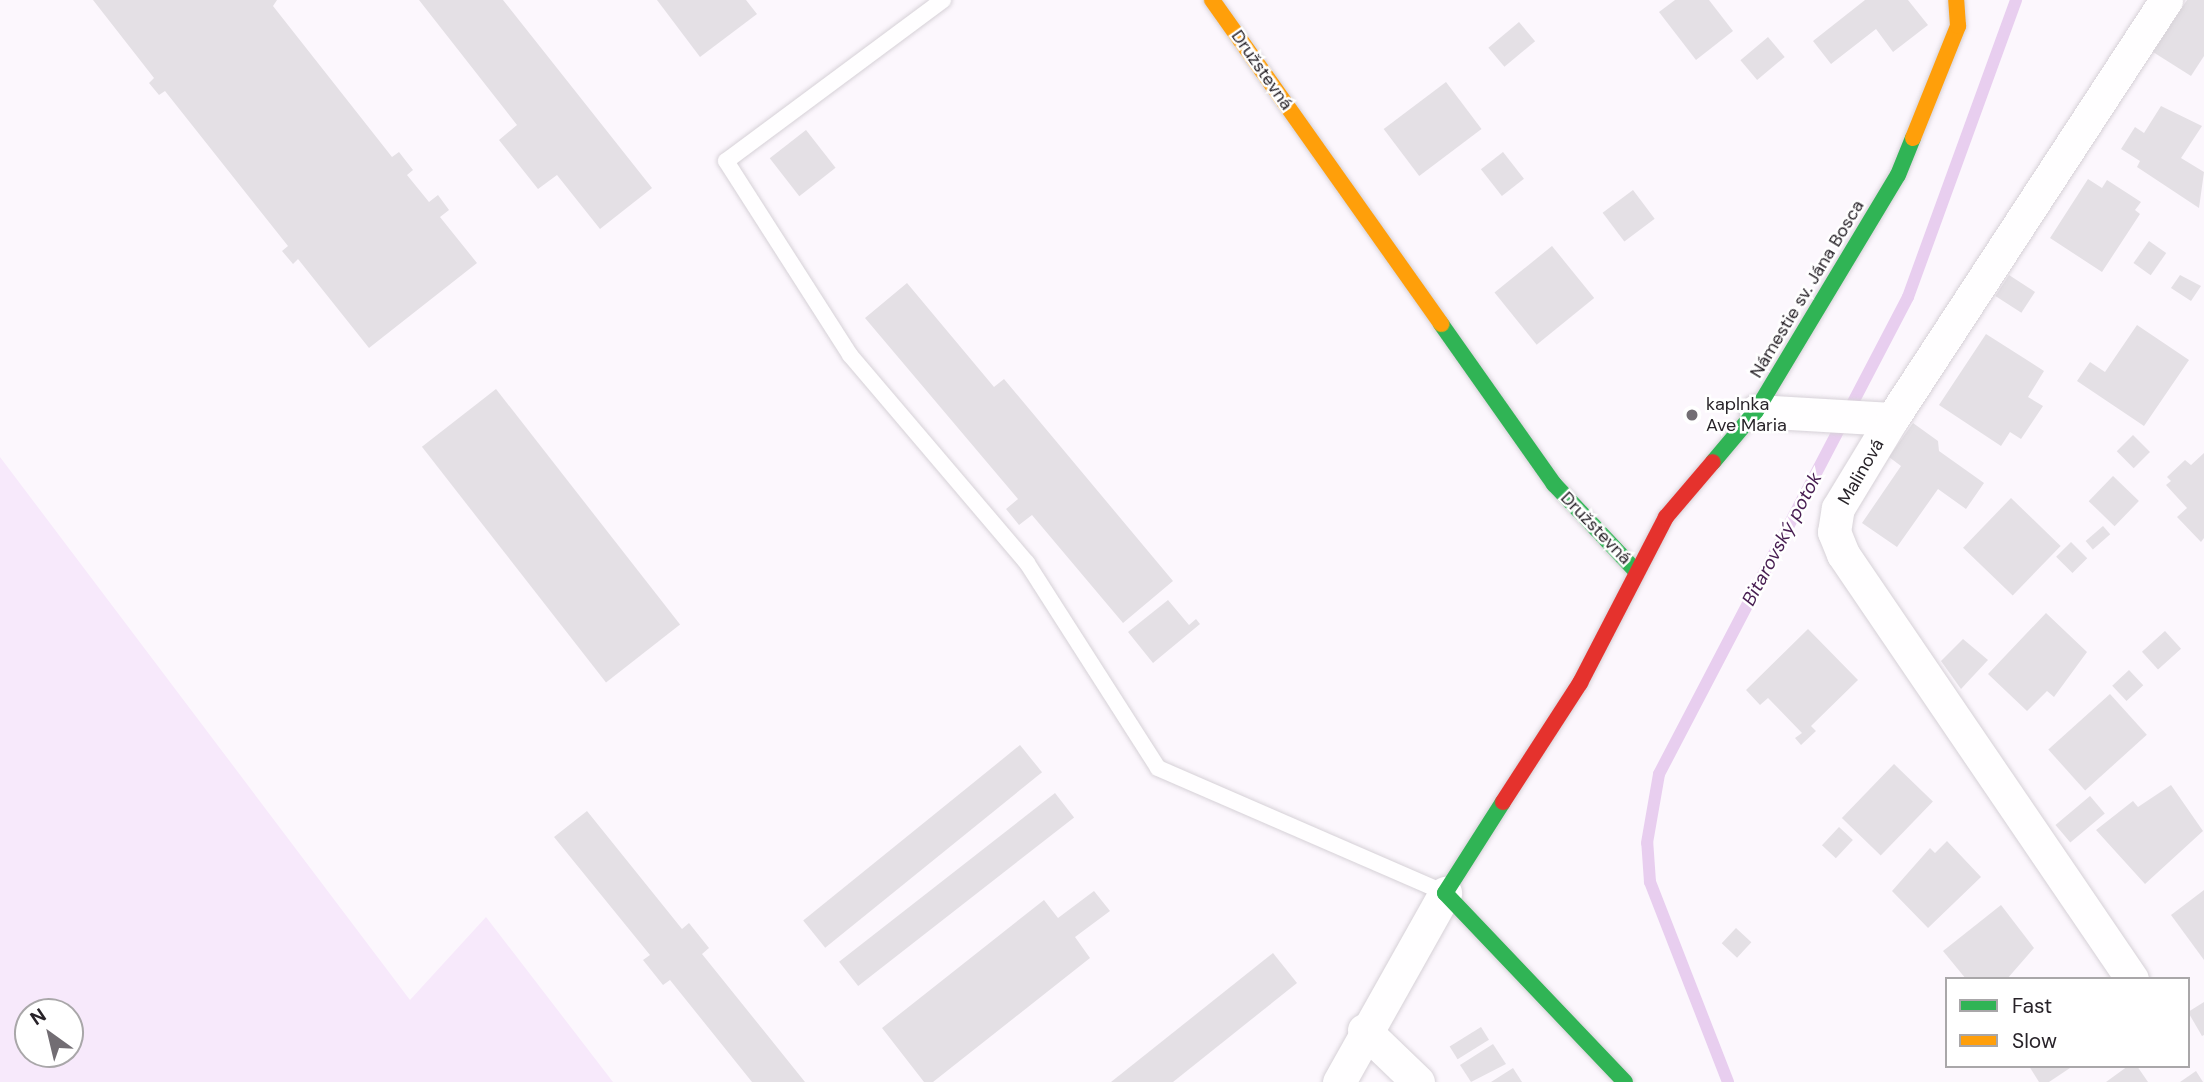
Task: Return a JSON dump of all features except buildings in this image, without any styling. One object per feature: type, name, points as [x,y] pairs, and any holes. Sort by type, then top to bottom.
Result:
[{"type":"street","name":"Družstevná","points":[[1212,0],[1554,484],[1636,571],[1580,683],[1445,893]]},
{"type":"street","name":"Námestie sv. Jána Bosca","points":[[1636,571],[1666,517],[1770,412],[1898,175],[1958,26],[1956,0]]},
{"type":"street","name":"Malinová","points":[[2131,977],[1843,554],[1834,532],[1838,508],[1892,419],[2166,0]]},
{"type":"street","points":[[1770,412],[1892,419]]},
{"type":"street","points":[[1339,1082],[1364,1030],[1445,893],[1625,1082]]},
{"type":"street","points":[[1364,1030],[1418,1082]]},
{"type":"lane","points":[[943,0],[726,161],[850,355],[1027,563],[1158,768],[1445,893]]},
{"type":"shaded area","points":[[0,457],[410,1000],[486,917],[613,1082],[0,1082]]},
{"type":"waterway","name":"Bitarovský potok","points":[[1728,1082],[1650,882],[1647,843],[1659,774],[1908,297],[2016,0]]},
{"type":"traffic: fast","points":[[1713,462],[1756,411],[1898,175],[1913,138]]},
{"type":"traffic: fast","points":[[1441,324],[1554,484],[1636,571]]},
{"type":"traffic: fast","points":[[1503,802],[1445,893],[1625,1082]]},
{"type":"traffic: slow","points":[[1212,0],[1441,324]]},
{"type":"traffic: slow","points":[[1913,138],[1958,26],[1956,0]]},
{"type":"traffic: jam","points":[[1503,802],[1580,683],[1666,517],[1713,462]]},
{"type":"place","name":"kaplnka Ave Maria","points":[[1692,415]]}]
